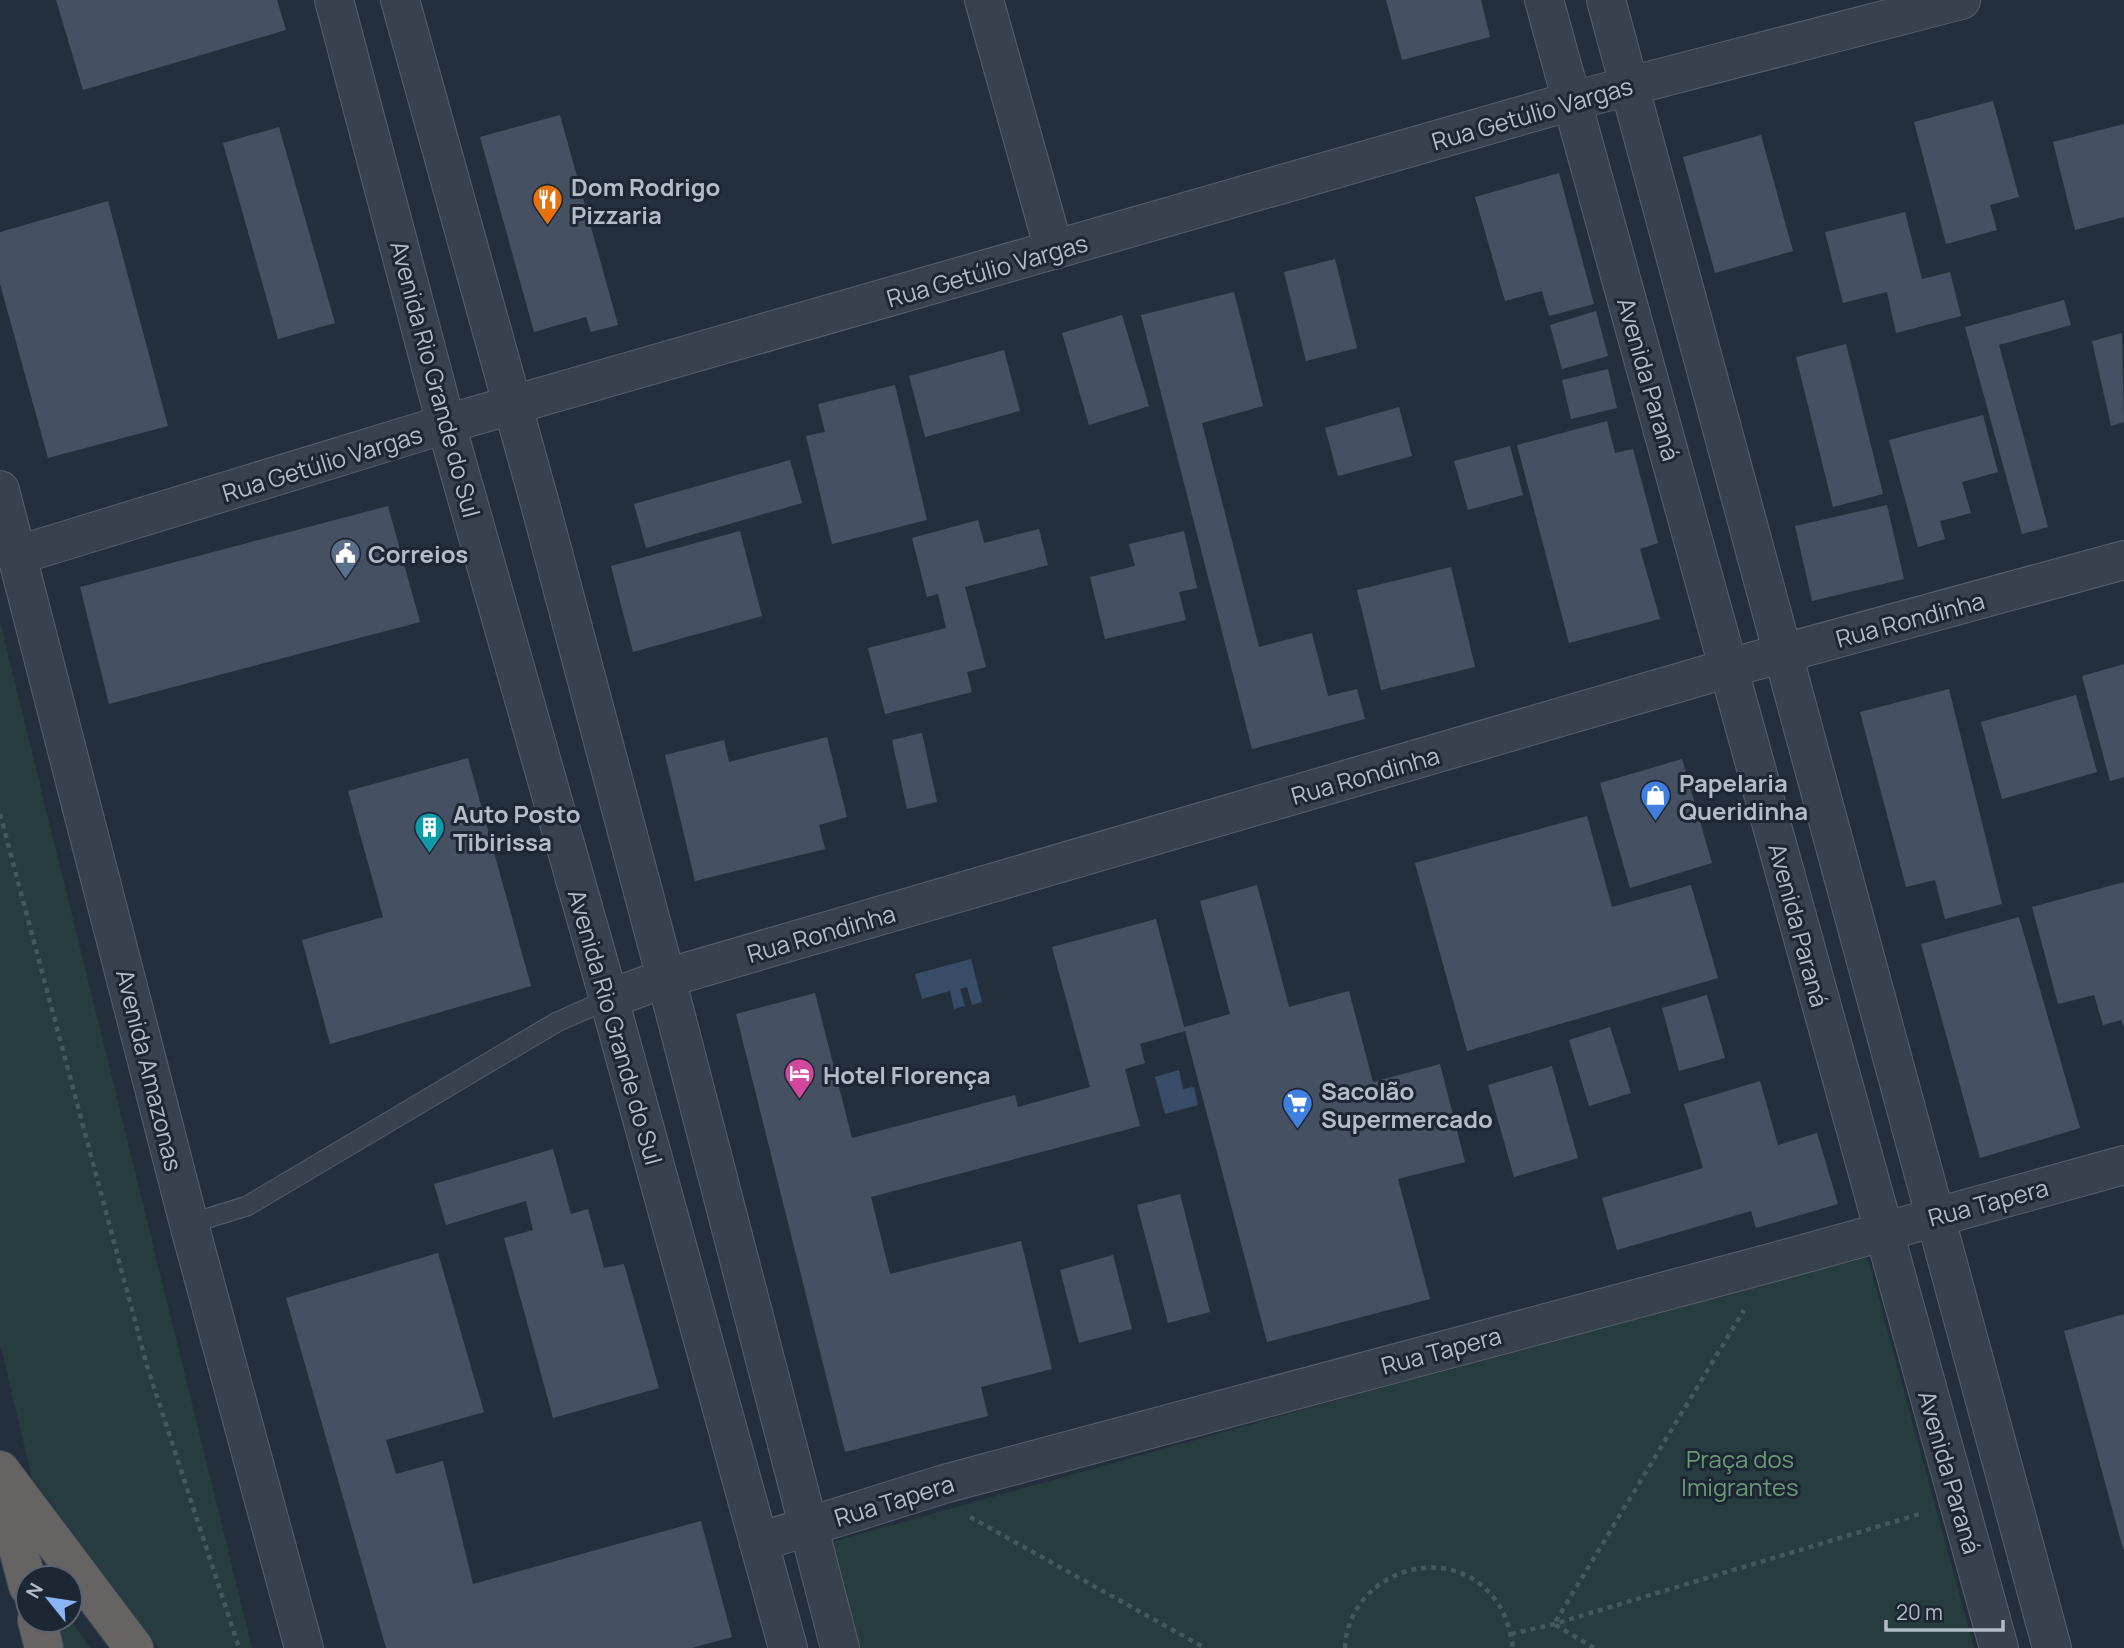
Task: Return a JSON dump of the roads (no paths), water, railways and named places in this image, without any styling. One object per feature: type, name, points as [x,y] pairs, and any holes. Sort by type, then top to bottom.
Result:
[{"type":"highway","points":[[0,1470],[134,1648]]},
{"type":"highway","points":[[0,1480],[22,1564]]},
{"type":"street","name":"Avenida Rio Grande do Sul","points":[[334,0],[446,425],[609,999],[788,1648]]},
{"type":"street","points":[[400,0],[513,405],[666,978],[840,1648]]},
{"type":"street","points":[[984,0],[1054,250]]},
{"type":"street","name":"Avenida Paraná","points":[[1544,0],[1999,1648]]},
{"type":"street","points":[[1606,0],[2052,1648]]},
{"type":"street","name":"Rua Getúlio Vargas","points":[[18,555],[513,405],[1572,101],[1961,0]]},
{"type":"street","name":"Avenida Amazonas","points":[[0,490],[189,1224],[304,1648]]},
{"type":"street","name":"Rua Rondinha","points":[[609,999],[666,978],[1729,668],[2124,560]]},
{"type":"street","name":"Rua Tapera","points":[[759,1542],[919,1492],[2124,1165]]},
{"type":"lane","points":[[189,1224],[247,1206],[557,1022],[609,999]]},
{"type":"water","points":[[971,959],[982,1002],[972,1005],[967,987],[960,989],[965,1006],[954,1009],[950,991],[922,999],[915,974]]},
{"type":"water","points":[[1179,1070],[1183,1089],[1194,1087],[1198,1105],[1165,1114],[1155,1077]]},
{"type":"place","name":"Dom Rodrigo Pizzaria","points":[[548,227]]},
{"type":"place","name":"Correios","points":[[345,580]]},
{"type":"place","name":"Papelaria Queridinha","points":[[1656,823]]},
{"type":"place","name":"Auto Posto Tibirissa","points":[[430,854]]},
{"type":"place","name":"Hotel Florença","points":[[800,1101]]},
{"type":"place","name":"Sacolão Supermercado","points":[[1298,1131]]},
{"type":"park label","name":"Praça dos Imigrantes","points":[[1740,1472]]}]
